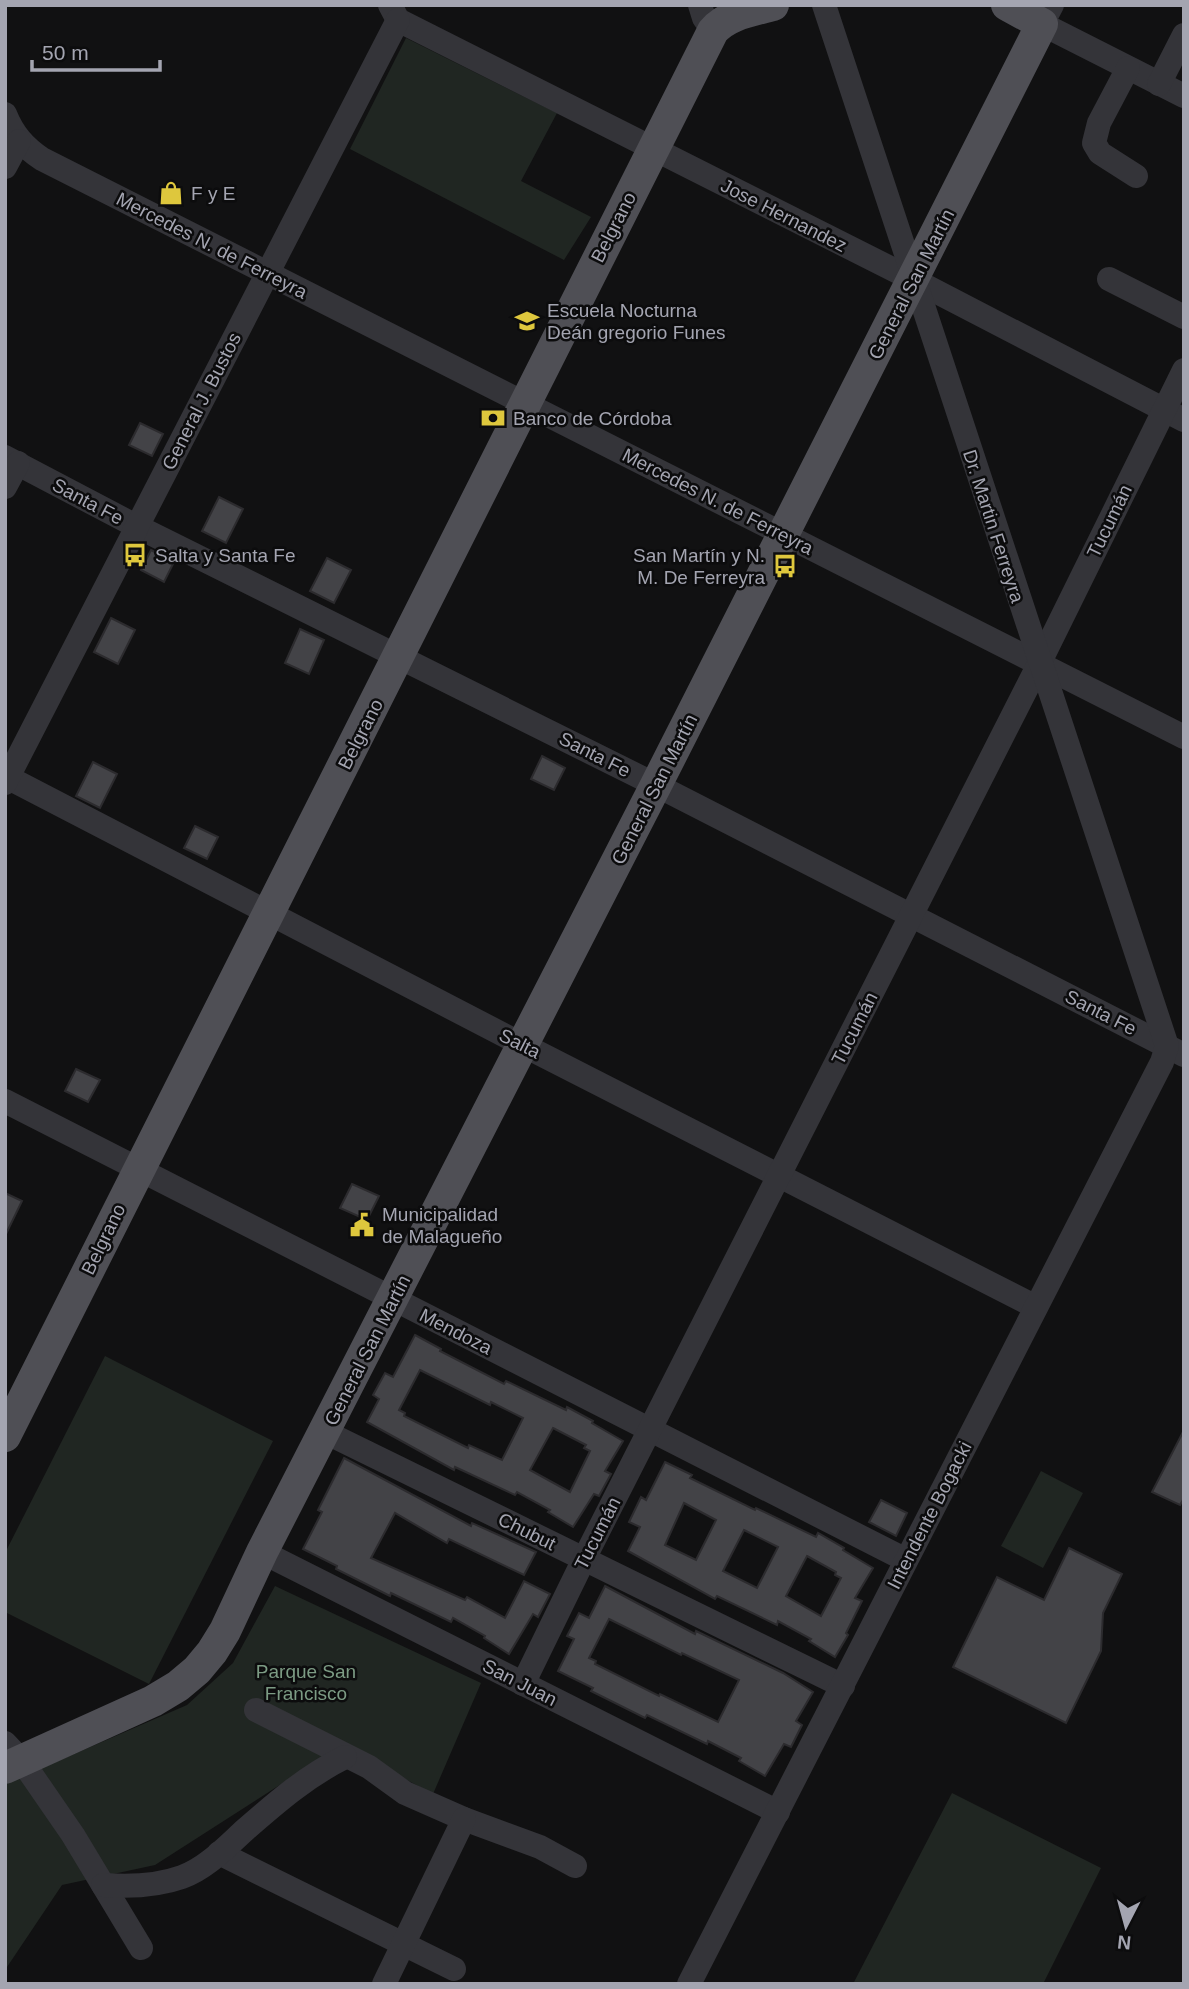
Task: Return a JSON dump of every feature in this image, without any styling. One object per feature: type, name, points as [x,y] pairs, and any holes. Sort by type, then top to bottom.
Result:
[{"type":"main road","points":[[706,18],[721,22],[773,5]]},
{"type":"main road","points":[[1007,5],[1047,15]]},
{"type":"main road","name":"General San Martín","points":[[11,1757],[153,1701],[178,1686],[197,1670],[225,1631],[262,1552],[1047,15]]},
{"type":"main road","name":"Belgrano","points":[[5,1436],[652,150],[706,18]]},
{"type":"street","name":"Dr. Martin Ferreyra","points":[[824,5],[1039,664],[1175,1050]]},
{"type":"street","name":"Jose Hernandez","points":[[394,13],[652,150],[914,280],[1174,415]]},
{"type":"street","name":"General J. Bustos","points":[[6,778],[267,272],[394,13]]},
{"type":"street","points":[[1047,15],[1128,68],[1184,96]]},
{"type":"street","points":[[1159,83],[1184,35]]},
{"type":"street","points":[[1128,68],[1099,123],[1094,143],[1100,153],[1136,176]]},
{"type":"street","name":"Mercedes N. de Ferreyra","points":[[5,114],[19,141],[42,159],[1184,737]]},
{"type":"street","points":[[5,167],[19,141]]},
{"type":"street","points":[[1109,279],[1184,317]]},
{"type":"street","name":"Tucumán","points":[[523,1684],[1039,664],[1174,415],[1184,370]]},
{"type":"street","points":[[5,487],[11,460]]},
{"type":"street","name":"Santa Fe","points":[[11,460],[136,526],[656,785],[1175,1050]]},
{"type":"street","name":"Salta","points":[[6,778],[1036,1307]]},
{"type":"street","name":"Intendente Bogacki","points":[[689,1984],[1162,1062],[1175,1050]]},
{"type":"street","name":"Mendoza","points":[[8,1110],[138,1170],[906,1560]]},
{"type":"street","name":"Chubut","points":[[324,1432],[843,1686]]},
{"type":"street","name":"San Juan","points":[[262,1552],[778,1812]]},
{"type":"street","points":[[256,1710],[369,1767],[405,1793],[464,1819],[540,1847],[575,1866]]},
{"type":"street","points":[[11,1757],[73,1835],[141,1948]]},
{"type":"street","points":[[103,1885],[128,1887],[184,1877],[206,1864],[294,1787],[345,1757]]},
{"type":"street","points":[[384,1984],[464,1819]]},
{"type":"street","points":[[219,1853],[454,1969]]},
{"type":"green space","points":[[406,38],[557,113],[521,181],[591,217],[564,260],[350,149]]},
{"type":"green space","points":[[105,1356],[273,1441],[149,1684],[5,1612],[5,1553]]},
{"type":"green space","points":[[1041,1471],[1083,1493],[1043,1568],[1001,1546]]},
{"type":"green space","name":"Parque San Francisco","points":[[275,1586],[481,1683],[433,1794],[342,1745],[155,1865],[62,1885],[5,1970],[5,1784],[187,1705],[233,1663]]},
{"type":"green space","points":[[952,1793],[1101,1868],[1043,1984],[853,1984]]},
{"type":"building","points":[[140,423],[163,434],[152,456],[129,445]]},
{"type":"building","points":[[219,497],[243,509],[226,543],[202,531]]},
{"type":"building","points":[[151,550],[174,562],[164,582],[141,570]]},
{"type":"building","points":[[327,558],[351,570],[334,603],[310,591]]},
{"type":"building","points":[[111,618],[135,630],[118,664],[94,652]]},
{"type":"building","points":[[300,629],[324,640],[309,674],[285,663]]},
{"type":"building","points":[[542,756],[565,768],[554,790],[531,779]]},
{"type":"building","points":[[93,762],[117,774],[100,808],[76,796]]},
{"type":"building","points":[[195,826],[218,837],[207,859],[184,848]]},
{"type":"building","points":[[76,1069],[100,1080],[88,1102],[65,1091]]},
{"type":"building","points":[[352,1184],[379,1196],[367,1220],[340,1208]]},
{"type":"building","points":[[5,1193],[22,1201],[5,1236]]},
{"type":"building","points":[[415,1335],[504,1384],[506,1381],[566,1410],[567,1407],[623,1441],[605,1471],[611,1474],[599,1496],[594,1494],[573,1527],[548,1512],[550,1510],[517,1492],[515,1495],[455,1467],[454,1470],[367,1422],[379,1399],[373,1395],[385,1373],[393,1377]],"holes":[[[420,1370],[490,1405],[491,1402],[523,1418],[502,1460],[469,1445],[468,1448],[404,1416],[405,1413],[399,1410]],[[553,1428],[586,1445],[584,1448],[590,1451],[570,1492],[530,1470]]]},
{"type":"building","points":[[1184,1430],[1184,1498],[1180,1505],[1152,1492]]},
{"type":"building","points":[[344,1458],[471,1526],[472,1523],[536,1552],[524,1575],[449,1539],[447,1543],[395,1513],[371,1558],[465,1600],[467,1597],[505,1618],[524,1581],[550,1594],[538,1617],[533,1614],[509,1654],[484,1638],[485,1636],[453,1618],[451,1622],[391,1593],[390,1596],[303,1549],[322,1512],[318,1510]]},
{"type":"building","points":[[665,1462],[692,1475],[690,1478],[755,1510],[756,1508],[816,1537],[818,1533],[873,1568],[855,1598],[862,1601],[846,1633],[848,1635],[835,1657],[809,1641],[811,1639],[778,1621],[777,1625],[717,1596],[715,1599],[628,1551],[640,1527],[629,1522],[641,1497],[646,1500]],"holes":[[[684,1503],[716,1520],[696,1560],[665,1545]],[[744,1530],[778,1547],[757,1588],[723,1571]],[[807,1556],[836,1572],[835,1575],[841,1578],[821,1616],[786,1596]]]},
{"type":"building","points":[[881,1500],[907,1513],[896,1536],[869,1522]]},
{"type":"building","points":[[1069,1548],[1122,1574],[1103,1613],[1101,1651],[1066,1723],[953,1667],[997,1577],[1044,1600]]},
{"type":"building","points":[[605,1586],[695,1634],[696,1631],[783,1673],[813,1692],[796,1721],[802,1725],[791,1747],[784,1744],[765,1776],[739,1761],[741,1758],[708,1741],[707,1744],[647,1715],[645,1718],[558,1671],[574,1639],[567,1636],[579,1613],[589,1618]],"holes":[[[609,1619],[681,1655],[682,1653],[739,1680],[718,1722],[660,1694],[659,1696],[595,1664],[596,1661],[589,1658]]]},
{"type":"place","name":"F y E","points":[[171,193]]},
{"type":"place","name":"Escuela Nocturna Deán gregorio Funes","points":[[527,321]]},
{"type":"place","name":"Banco de Córdoba","points":[[493,418]]},
{"type":"place","name":"Salta y Santa Fe","points":[[135,555]]},
{"type":"place","name":"San Martín y N. M. De Ferreyra","points":[[785,566]]},
{"type":"place","name":"Municipalidad de Malagueño","points":[[362,1225]]}]
